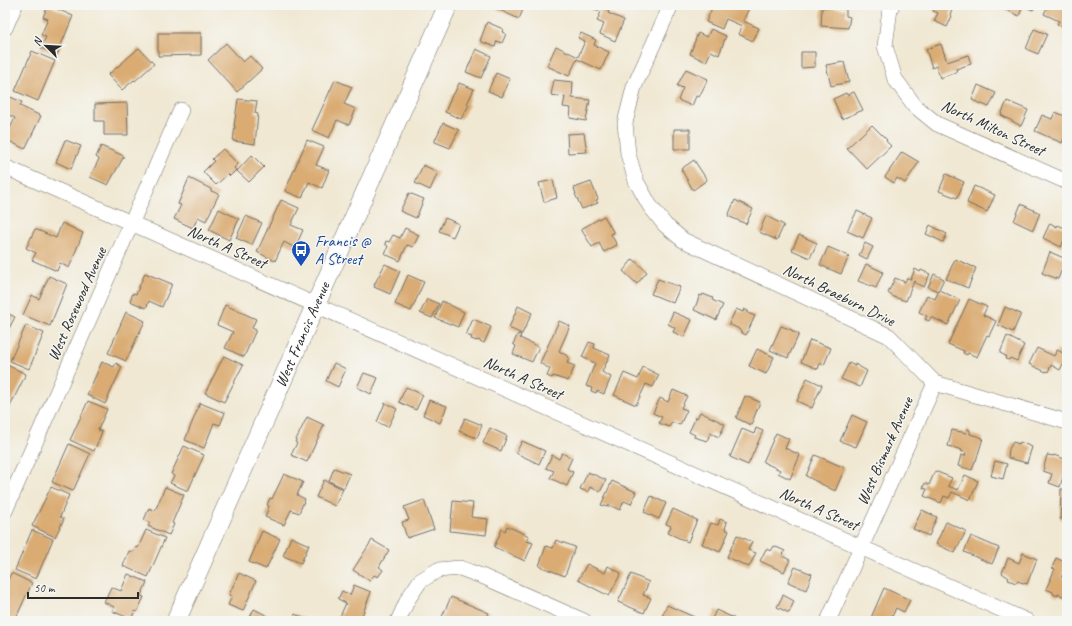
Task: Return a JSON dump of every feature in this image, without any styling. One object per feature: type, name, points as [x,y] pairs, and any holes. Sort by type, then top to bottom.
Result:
[{"type":"main road","name":"West Francis Avenue","points":[[176,621],[448,5]]},
{"type":"street","points":[[5,28],[15,5]]},
{"type":"street","name":"North Braeburn Drive","points":[[671,5],[634,87],[625,123],[628,154],[636,181],[650,206],[665,225],[682,240],[889,336],[935,383],[1067,422]]},
{"type":"street","name":"North Milton Street","points":[[892,5],[890,9],[885,46],[895,79],[915,106],[937,124],[1067,182]]},
{"type":"street","name":"West Rosewood Avenue","points":[[5,511],[181,110]]},
{"type":"street","name":"North A Street","points":[[5,167],[1027,621]]},
{"type":"street","name":"West Bismark Avenue","points":[[828,621],[935,383]]},
{"type":"street","points":[[398,621],[408,599],[420,581],[438,570],[460,568],[584,621]]},
{"type":"building","points":[[48,5],[73,16],[57,55],[41,48],[46,37],[41,35],[48,19],[43,17]]},
{"type":"building","points":[[496,5],[525,5],[519,19],[495,8]]},
{"type":"building","points":[[590,5],[607,5],[605,9],[609,11],[608,13],[624,20],[615,41],[600,34],[604,24],[597,21],[601,12],[589,7]]},
{"type":"building","points":[[711,5],[742,5],[749,8],[743,21],[759,28],[753,41],[738,34],[742,26],[726,19],[722,29],[706,22],[712,8],[710,8]]},
{"type":"building","points":[[936,5],[954,5],[950,15],[952,16],[947,27],[934,21],[938,13],[933,11]]},
{"type":"building","points":[[1001,5],[1035,5],[1033,10],[1023,6],[1019,16],[1000,7]]},
{"type":"building","points":[[1048,5],[1067,5],[1067,29],[1057,24],[1059,21],[1044,14]]},
{"type":"building","points":[[822,7],[846,9],[846,16],[850,17],[848,28],[821,26]]},
{"type":"building","points":[[487,22],[503,29],[502,32],[506,34],[502,43],[497,41],[495,47],[480,41]]},
{"type":"building","points":[[711,29],[726,36],[719,55],[711,51],[706,62],[690,54],[698,33],[707,37]]},
{"type":"building","points":[[1034,29],[1047,34],[1038,54],[1026,49]]},
{"type":"building","points":[[158,33],[201,33],[201,55],[158,56]]},
{"type":"building","points":[[581,33],[596,40],[594,45],[609,52],[601,70],[577,59],[569,76],[547,66],[556,46],[578,57],[585,41],[578,38]]},
{"type":"building","points":[[226,43],[243,62],[250,56],[262,69],[237,92],[208,60]]},
{"type":"building","points":[[941,44],[947,62],[968,55],[971,64],[956,69],[957,72],[940,78],[936,66],[932,68],[926,49]]},
{"type":"building","points":[[139,48],[154,64],[135,81],[134,80],[122,90],[108,75]]},
{"type":"building","points":[[476,49],[491,56],[481,78],[466,72]]},
{"type":"building","points":[[32,51],[55,61],[38,101],[15,91]]},
{"type":"building","points":[[801,52],[815,52],[815,67],[801,68]]},
{"type":"building","points":[[844,62],[849,82],[831,86],[826,65]]},
{"type":"building","points":[[686,69],[708,79],[699,97],[696,96],[692,106],[678,100],[683,88],[677,86]]},
{"type":"building","points":[[496,73],[510,79],[502,97],[488,91]]},
{"type":"building","points":[[335,80],[352,87],[344,104],[356,109],[349,125],[337,120],[329,138],[312,130]]},
{"type":"building","points":[[554,80],[573,82],[572,98],[590,100],[586,121],[570,118],[571,108],[563,107],[565,97],[551,95]]},
{"type":"building","points":[[459,83],[474,89],[467,104],[469,105],[461,119],[445,112]]},
{"type":"building","points":[[978,85],[996,93],[989,107],[972,100]]},
{"type":"building","points":[[854,92],[863,110],[842,119],[833,99],[846,93],[847,95]]},
{"type":"building","points":[[8,96],[22,102],[20,106],[41,116],[25,149],[5,139],[15,118],[5,113],[5,103]]},
{"type":"building","points":[[238,99],[257,101],[255,113],[258,114],[255,144],[233,141]]},
{"type":"building","points":[[1007,101],[1028,110],[1021,126],[1001,115]]},
{"type":"building","points":[[127,103],[128,135],[104,135],[104,121],[95,121],[95,104]]},
{"type":"building","points":[[1055,112],[1067,117],[1067,131],[1062,143],[1035,131],[1042,115],[1052,119]]},
{"type":"building","points":[[443,123],[459,130],[450,148],[435,142]]},
{"type":"building","points":[[872,125],[891,146],[867,169],[847,148]]},
{"type":"building","points":[[674,129],[690,129],[690,149],[674,149]]},
{"type":"building","points":[[584,133],[587,152],[568,153],[567,134]]},
{"type":"building","points":[[65,140],[81,146],[71,169],[56,162]]},
{"type":"building","points":[[307,140],[324,147],[316,165],[329,170],[322,188],[309,182],[302,198],[285,191]]},
{"type":"building","points":[[101,146],[124,156],[108,185],[90,177],[99,159],[96,157]]},
{"type":"building","points":[[223,149],[238,164],[234,168],[236,170],[230,176],[228,174],[216,185],[203,172],[214,161],[212,159]]},
{"type":"building","points":[[902,152],[919,162],[905,183],[897,178],[894,183],[885,177]]},
{"type":"building","points":[[252,155],[264,167],[249,182],[237,171]]},
{"type":"building","points":[[694,160],[707,180],[693,190],[681,169]]},
{"type":"building","points":[[423,165],[438,172],[430,190],[415,183]]},
{"type":"building","points":[[946,174],[964,182],[957,198],[939,191]]},
{"type":"building","points":[[189,178],[219,194],[206,221],[198,217],[193,228],[174,219],[181,205],[178,204]]},
{"type":"building","points":[[553,180],[557,198],[544,202],[539,183]]},
{"type":"building","points":[[591,182],[598,199],[596,200],[598,203],[582,209],[575,194],[574,188]]},
{"type":"building","points":[[974,186],[995,195],[987,212],[967,203]]},
{"type":"building","points":[[409,193],[424,199],[416,218],[400,211]]},
{"type":"building","points":[[5,200],[8,202],[5,209]]},
{"type":"building","points":[[281,200],[299,208],[291,225],[303,230],[295,248],[284,242],[275,261],[257,252]]},
{"type":"building","points":[[735,200],[753,209],[746,224],[728,216]]},
{"type":"building","points":[[1021,204],[1040,213],[1033,230],[1014,221]]},
{"type":"building","points":[[219,209],[239,219],[229,240],[209,230]]},
{"type":"building","points":[[857,211],[872,218],[863,238],[847,231]]},
{"type":"building","points":[[246,216],[262,223],[252,245],[236,238]]},
{"type":"building","points":[[604,216],[614,233],[611,234],[617,245],[604,252],[599,243],[592,247],[581,229]]},
{"type":"building","points":[[766,216],[784,225],[777,240],[759,232]]},
{"type":"building","points":[[445,218],[459,224],[453,237],[439,231]]},
{"type":"building","points":[[62,223],[83,233],[69,268],[60,263],[57,271],[32,260],[36,253],[26,248],[35,229],[56,238]]},
{"type":"building","points":[[1050,223],[1057,227],[1058,225],[1067,229],[1067,233],[1061,247],[1043,238]]},
{"type":"building","points":[[930,225],[947,234],[943,242],[926,234]]},
{"type":"building","points":[[405,228],[419,235],[413,247],[407,245],[400,261],[385,254],[388,246],[385,244],[386,241],[389,242],[393,235],[400,238]]},
{"type":"building","points":[[799,235],[817,243],[810,258],[792,250]]},
{"type":"building","points":[[865,243],[873,247],[867,259],[859,255]]},
{"type":"building","points":[[828,247],[849,256],[841,274],[820,265]]},
{"type":"building","points":[[1050,252],[1066,259],[1058,279],[1042,273]]},
{"type":"building","points":[[633,259],[647,272],[637,284],[623,271]]},
{"type":"building","points":[[955,259],[976,268],[968,288],[946,279]]},
{"type":"building","points":[[385,264],[400,271],[390,294],[374,287]]},
{"type":"building","points":[[866,264],[883,272],[876,288],[858,281]]},
{"type":"building","points":[[915,269],[920,272],[921,270],[930,274],[924,287],[915,283],[914,281],[906,301],[894,297],[888,293],[895,278],[905,282],[907,278],[911,279]]},
{"type":"building","points":[[145,273],[172,284],[162,307],[149,301],[146,308],[130,301],[133,293],[136,294]]},
{"type":"building","points":[[934,274],[944,279],[938,291],[928,287]]},
{"type":"building","points":[[408,275],[424,282],[411,311],[395,304]]},
{"type":"building","points":[[49,276],[67,284],[50,326],[23,315],[32,295],[39,299]]},
{"type":"building","points":[[658,279],[680,287],[673,303],[651,294]]},
{"type":"building","points":[[939,290],[960,300],[948,325],[931,317],[929,321],[925,319],[927,316],[919,312],[927,295],[935,299]]},
{"type":"building","points":[[703,294],[713,298],[712,300],[723,305],[716,320],[694,310],[700,295],[702,296]]},
{"type":"building","points":[[427,299],[439,304],[432,318],[420,313]]},
{"type":"building","points":[[969,299],[987,307],[983,315],[996,321],[989,336],[987,335],[977,357],[968,353],[967,355],[963,353],[964,351],[948,344]]},
{"type":"building","points":[[442,301],[464,312],[458,327],[435,318]]},
{"type":"building","points":[[225,305],[256,319],[252,328],[256,330],[244,357],[225,348],[233,332],[217,325]]},
{"type":"building","points":[[518,306],[532,313],[522,334],[509,328]]},
{"type":"building","points":[[1005,307],[1021,314],[1013,332],[998,325]]},
{"type":"building","points":[[736,309],[743,312],[744,309],[748,311],[748,313],[755,316],[746,335],[739,329],[729,324]]},
{"type":"building","points":[[5,312],[15,317],[6,334],[5,333]]},
{"type":"building","points":[[126,312],[145,321],[126,361],[108,353]]},
{"type":"building","points":[[673,312],[692,320],[684,337],[673,332],[675,328],[668,324]]},
{"type":"building","points":[[473,319],[491,327],[484,343],[471,339],[472,337],[466,335]]},
{"type":"building","points":[[559,321],[570,326],[559,351],[569,357],[567,363],[575,366],[568,381],[553,376],[552,378],[547,376],[550,369],[540,363]]},
{"type":"building","points":[[26,325],[44,333],[29,369],[10,361]]},
{"type":"building","points":[[781,326],[799,334],[788,358],[770,350]]},
{"type":"building","points":[[518,334],[521,335],[520,338],[539,347],[532,362],[513,354],[516,346],[513,344]]},
{"type":"building","points":[[1007,336],[1024,345],[1017,361],[1010,358],[1009,360],[1005,359],[1006,356],[1000,353]]},
{"type":"building","points":[[810,340],[831,348],[824,365],[820,363],[818,369],[801,362]]},
{"type":"building","points":[[589,342],[595,344],[594,348],[610,355],[602,372],[611,377],[604,394],[597,391],[596,393],[591,391],[592,388],[586,386],[595,363],[582,357]]},
{"type":"building","points":[[1037,348],[1054,356],[1057,350],[1067,355],[1060,370],[1051,365],[1048,372],[1046,372],[1029,364]]},
{"type":"building","points":[[757,349],[774,357],[766,374],[749,366]]},
{"type":"building","points":[[224,356],[243,365],[224,402],[205,393]]},
{"type":"building","points":[[102,362],[114,367],[116,363],[122,367],[105,404],[87,395]]},
{"type":"building","points":[[334,363],[346,369],[338,387],[326,381]]},
{"type":"building","points":[[849,363],[855,366],[855,364],[867,371],[860,387],[841,379]]},
{"type":"building","points":[[7,365],[26,374],[8,410],[5,409],[5,369]]},
{"type":"building","points":[[643,367],[659,375],[653,387],[646,384],[636,405],[614,395],[624,373],[638,379]]},
{"type":"building","points":[[1067,370],[1067,387],[1064,386]]},
{"type":"building","points":[[364,373],[378,378],[371,394],[357,387]]},
{"type":"building","points":[[807,378],[822,385],[812,408],[797,401]]},
{"type":"building","points":[[406,387],[423,395],[416,410],[399,402]]},
{"type":"building","points":[[673,390],[687,396],[681,408],[687,410],[680,425],[672,422],[669,427],[659,423],[662,417],[653,413],[660,398],[668,402]]},
{"type":"building","points":[[745,396],[760,402],[751,425],[736,418]]},
{"type":"building","points":[[429,400],[447,406],[440,423],[423,415]]},
{"type":"building","points":[[88,401],[107,409],[98,430],[102,432],[94,451],[70,440]]},
{"type":"building","points":[[200,403],[225,413],[220,425],[214,423],[204,448],[185,440]]},
{"type":"building","points":[[385,403],[397,409],[388,427],[377,422]]},
{"type":"building","points":[[700,412],[725,424],[719,437],[710,433],[707,441],[694,437],[695,435],[689,432]]},
{"type":"building","points":[[852,415],[867,422],[856,447],[840,441]]},
{"type":"building","points":[[307,417],[324,425],[307,462],[291,455],[297,443],[295,442]]},
{"type":"building","points":[[465,418],[482,425],[477,438],[459,431]]},
{"type":"building","points":[[490,428],[507,436],[501,451],[483,443]]},
{"type":"building","points":[[756,428],[763,431],[748,465],[730,457],[742,429],[754,434]]},
{"type":"building","points":[[967,429],[970,430],[970,434],[983,438],[972,470],[958,466],[961,455],[965,456],[966,453],[961,451],[962,450],[948,446],[952,430],[966,433]]},
{"type":"building","points":[[776,433],[789,439],[785,448],[800,455],[790,479],[778,473],[780,470],[763,462]]},
{"type":"building","points":[[522,441],[545,451],[539,464],[516,453]]},
{"type":"building","points":[[1013,442],[1019,444],[1020,442],[1032,447],[1027,463],[1008,458],[1009,449]]},
{"type":"building","points":[[69,444],[90,454],[73,491],[52,482]]},
{"type":"building","points":[[184,446],[204,455],[188,491],[170,483],[174,476],[171,474]]},
{"type":"building","points":[[562,453],[572,458],[567,469],[573,472],[567,486],[550,478],[554,471],[546,468],[552,455],[559,459]]},
{"type":"building","points":[[815,455],[845,468],[835,491],[806,476]]},
{"type":"building","points":[[1047,455],[1054,455],[1067,460],[1067,477],[1063,476],[1060,487],[1049,483],[1052,474],[1043,471]]},
{"type":"building","points":[[995,461],[1007,464],[1003,479],[991,476]]},
{"type":"building","points":[[334,468],[350,474],[344,488],[329,481]]},
{"type":"building","points":[[935,471],[952,478],[948,486],[958,490],[965,475],[978,481],[970,500],[952,492],[949,498],[944,496],[941,503],[924,496],[927,489],[923,488],[925,483],[929,485]]},
{"type":"building","points":[[588,472],[606,480],[600,492],[590,487],[588,492],[580,489]]},
{"type":"building","points":[[284,474],[303,482],[297,495],[305,499],[299,513],[291,510],[284,525],[265,517],[270,498],[272,499]]},
{"type":"building","points":[[324,480],[343,489],[335,506],[316,497]]},
{"type":"building","points":[[612,481],[636,492],[631,504],[624,501],[620,510],[609,505],[608,507],[601,505]]},
{"type":"building","points":[[51,487],[69,495],[60,517],[64,519],[55,537],[32,526]]},
{"type":"building","points":[[165,487],[184,495],[172,523],[174,524],[169,535],[148,526],[150,523],[144,520],[149,508],[155,511]]},
{"type":"building","points":[[1061,489],[1067,489],[1067,519],[1060,519]]},
{"type":"building","points":[[651,496],[666,503],[659,519],[644,512]]},
{"type":"building","points":[[424,500],[434,529],[407,538],[402,522],[409,520],[404,507]]},
{"type":"building","points":[[453,501],[473,503],[471,517],[488,519],[486,535],[450,531]]},
{"type":"building","points":[[673,509],[697,520],[688,542],[668,533],[671,526],[666,524]]},
{"type":"building","points":[[922,510],[937,517],[929,536],[913,529]]},
{"type":"building","points":[[720,519],[727,522],[725,529],[729,531],[720,552],[702,544],[711,523],[718,525]]},
{"type":"building","points":[[946,522],[966,531],[955,553],[936,544]]},
{"type":"building","points":[[507,526],[529,536],[527,541],[533,543],[525,561],[494,547],[502,529],[505,531]]},
{"type":"building","points":[[32,530],[53,539],[36,579],[15,570]]},
{"type":"building","points":[[146,530],[165,538],[148,577],[123,566],[129,551],[133,552],[136,547],[138,548]]},
{"type":"building","points":[[262,531],[280,539],[266,569],[249,562]]},
{"type":"building","points":[[737,535],[752,542],[748,550],[756,553],[749,567],[727,557]]},
{"type":"building","points":[[971,536],[999,548],[992,564],[964,552]]},
{"type":"building","points":[[291,537],[309,545],[301,563],[283,556]]},
{"type":"building","points":[[372,540],[389,550],[379,567],[383,570],[378,577],[374,575],[370,581],[353,570]]},
{"type":"building","points":[[556,540],[575,547],[565,576],[539,566],[546,546],[553,548]]},
{"type":"building","points":[[774,546],[785,551],[782,556],[790,560],[784,572],[760,561],[766,549],[771,551]]},
{"type":"building","points":[[1023,553],[1037,559],[1027,584],[1017,581],[1016,583],[1008,580],[1009,578],[1002,573],[1008,558],[1019,563]]},
{"type":"building","points":[[1056,558],[1067,563],[1067,567],[1061,577],[1067,580],[1067,593],[1065,597],[1058,594],[1058,596],[1053,594],[1053,592],[1046,589],[1055,569],[1052,568]]},
{"type":"building","points":[[587,564],[605,573],[608,566],[621,573],[609,596],[578,580]]},
{"type":"building","points":[[795,567],[812,574],[806,590],[788,582]]},
{"type":"building","points":[[11,573],[32,583],[15,620],[5,616],[5,587]]},
{"type":"building","points":[[239,573],[256,581],[243,611],[228,605],[232,596],[229,595]]},
{"type":"building","points":[[128,574],[147,582],[141,596],[144,597],[137,612],[135,611],[131,619],[112,611],[114,607],[104,602],[111,587],[121,591]]},
{"type":"building","points":[[631,574],[649,582],[643,595],[651,598],[644,613],[618,602]]},
{"type":"building","points":[[354,585],[371,592],[360,621],[338,621],[346,603],[338,599],[342,591],[350,595]]},
{"type":"building","points":[[884,588],[910,600],[904,612],[896,608],[890,621],[872,621],[870,620]]},
{"type":"building","points":[[783,595],[794,601],[789,613],[777,607]]},
{"type":"building","points":[[451,597],[489,613],[485,621],[440,621]]},
{"type":"building","points":[[667,605],[703,621],[665,621],[661,619]]},
{"type":"building","points":[[254,609],[274,619],[273,621],[248,621]]},
{"type":"building","points":[[716,610],[734,618],[733,621],[711,621]]},
{"type":"building","points":[[295,614],[309,621],[291,621]]},
{"type":"place","name":"Francis @ A Street","points":[[301,267]]}]
